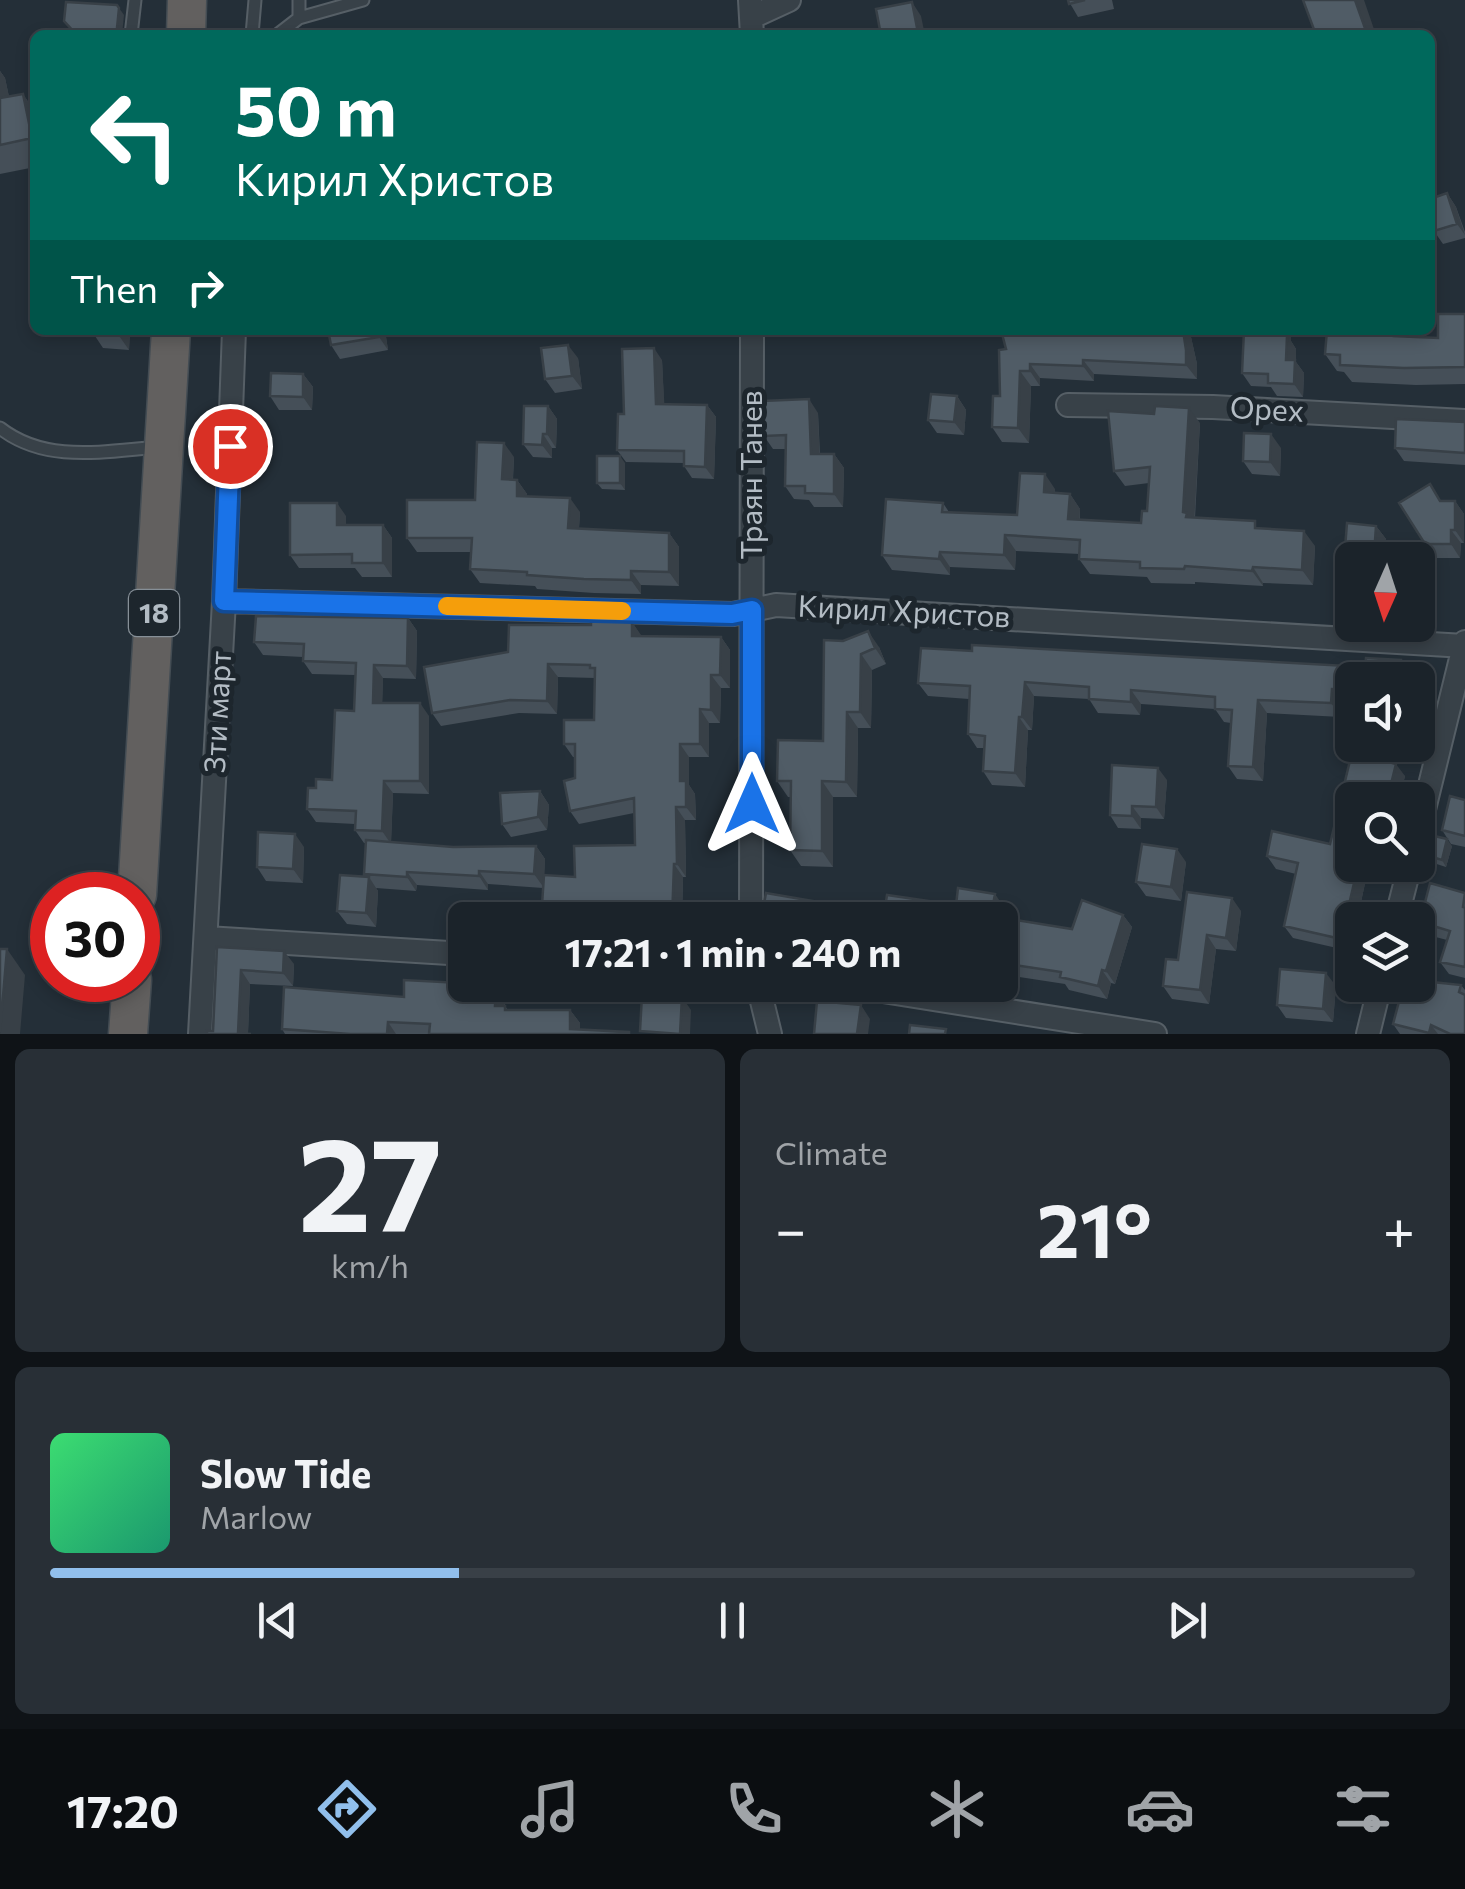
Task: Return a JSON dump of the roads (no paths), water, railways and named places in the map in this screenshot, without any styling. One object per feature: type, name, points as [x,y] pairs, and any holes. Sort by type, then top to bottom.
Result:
[{"type":"highway","points":[[186,30],[187,0]]},
{"type":"highway","name":"18","points":[[138,872],[171,335]]},
{"type":"highway","points":[[128,1034],[130,1002]]},
{"type":"street","points":[[751,17],[790,0]]},
{"type":"street","name":"3ти март","points":[[200,1034],[224,601],[234,335]]},
{"type":"street","name":"Траян Танев","points":[[751,902],[752,335]]},
{"type":"street","name":"Орех","points":[[1068,405],[1213,407],[1465,420]]},
{"type":"street","name":"Кирил Христов","points":[[224,601],[732,614],[776,605],[1465,645]]},
{"type":"street","points":[[1431,782],[1465,645]]},
{"type":"street","points":[[206,938],[448,953]]},
{"type":"street","points":[[762,1002],[770,1034]]},
{"type":"street","points":[[953,1002],[1156,1034]]},
{"type":"street","points":[[1368,1034],[1376,1002]]},
{"type":"lane","points":[[131,30],[134,0]]},
{"type":"lane","points":[[252,30],[255,0]]},
{"type":"lane","points":[[299,0],[299,18]]},
{"type":"lane","points":[[283,30],[299,18],[363,0]]},
{"type":"lane","points":[[0,428],[39,449],[67,453],[164,446]]}]
